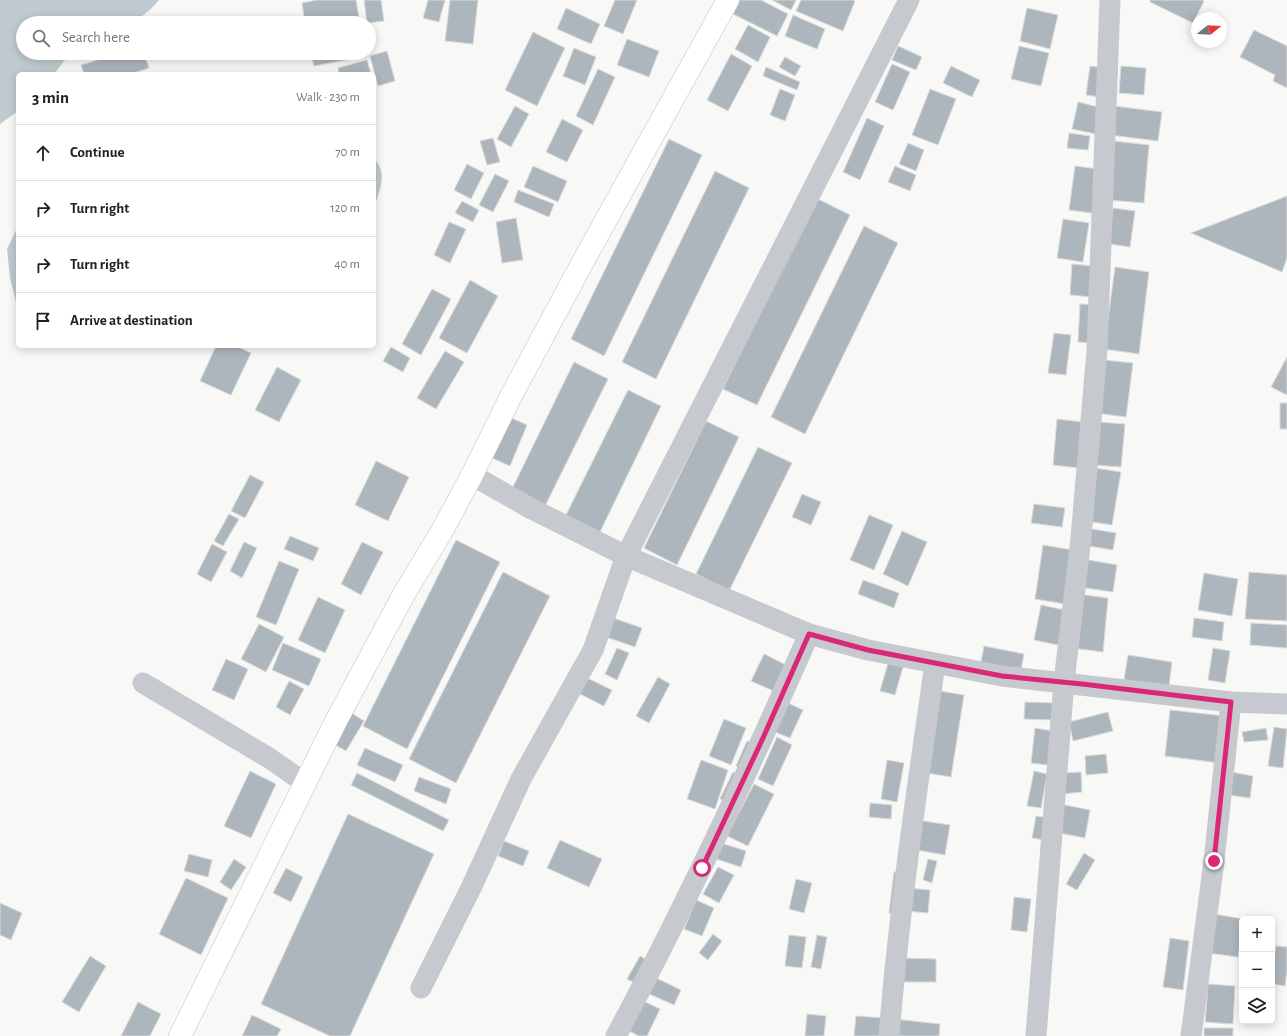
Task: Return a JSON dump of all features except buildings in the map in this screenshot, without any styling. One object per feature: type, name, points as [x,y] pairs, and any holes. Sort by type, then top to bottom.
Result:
[{"type":"street","points":[[180,1036],[336,721],[404,594],[442,531],[472,475],[518,382],[589,250],[728,0]]},
{"type":"street","points":[[421,988],[471,888],[521,779],[593,650],[626,556],[910,0]]},
{"type":"street","points":[[1036,1036],[1064,682],[1081,538],[1097,350],[1110,0]]},
{"type":"street","points":[[472,475],[530,508],[626,556],[809,634],[868,650],[1002,676],[1231,702],[1287,704]]},
{"type":"street","points":[[616,1036],[702,868],[763,738],[809,634]]},
{"type":"street","points":[[889,1036],[896,956],[912,826],[936,664]]},
{"type":"street","points":[[143,684],[269,758],[305,783]]},
{"type":"street","points":[[1191,1036],[1214,861],[1231,702]]},
{"type":"shaded area","points":[[0,0],[159,0],[142,16],[16,16],[16,60],[66,60],[56,72],[16,72],[16,112],[0,124]]},
{"type":"shaded area","points":[[376,161],[379,165],[382,177],[376,202]]},
{"type":"shaded area","points":[[16,230],[16,302],[10,278],[7,249]]},
{"type":"route","points":[[702,868],[763,738],[809,634],[868,650],[1002,676],[1231,702],[1214,861]]}]
